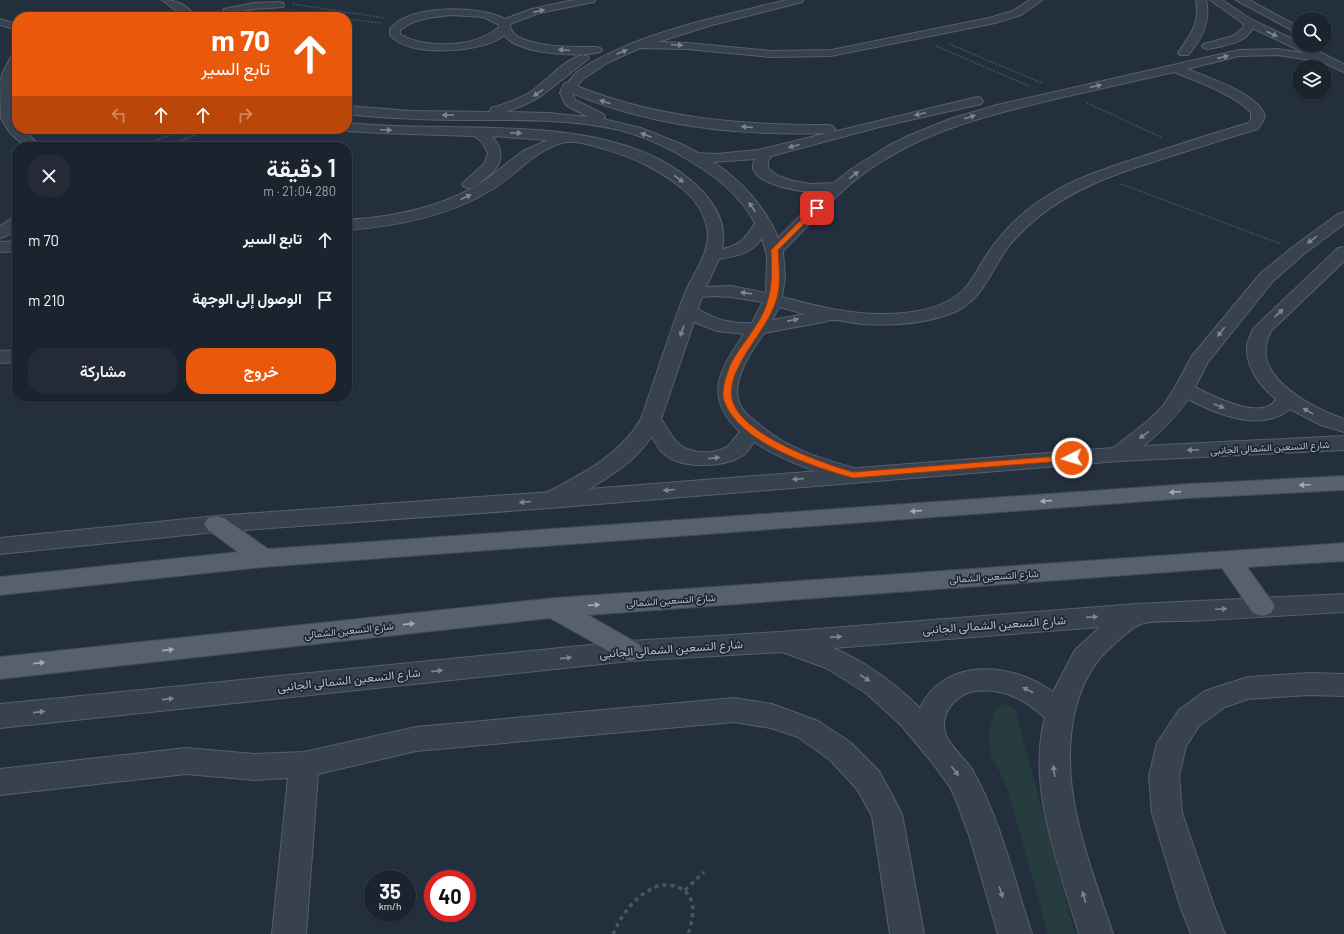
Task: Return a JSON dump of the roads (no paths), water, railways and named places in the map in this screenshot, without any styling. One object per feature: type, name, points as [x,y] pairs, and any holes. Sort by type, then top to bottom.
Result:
[{"type":"main road","points":[[0,586],[263,558],[1189,491],[1344,483]]},
{"type":"main road","points":[[216,524],[263,558]]},
{"type":"main road","name":"شارع التسعين الشمالى","points":[[0,668],[554,608],[1344,552]]},
{"type":"main road","points":[[1229,559],[1262,606]]},
{"type":"main road","points":[[554,608],[630,652]]},
{"type":"street","points":[[167,0],[185,12]]},
{"type":"street","points":[[226,12],[238,0]]},
{"type":"street","points":[[525,4],[546,0]]},
{"type":"street","points":[[465,45],[499,35],[505,27],[505,23],[529,13],[590,0]]},
{"type":"street","points":[[478,115],[519,103],[541,91],[556,72],[603,49],[628,39],[765,0]]},
{"type":"street","points":[[798,0],[706,32],[638,46],[597,64],[586,71],[568,87],[566,93],[570,102],[591,114],[619,126],[649,136],[705,163],[738,189],[748,200],[763,223],[775,250],[776,283],[773,299],[759,328],[741,354],[732,371],[728,387],[728,400],[733,410],[744,424],[774,445],[802,459],[853,475]]},
{"type":"street","points":[[638,46],[687,46],[771,54],[819,54],[842,51],[1000,19],[1024,10],[1037,0]]},
{"type":"street","points":[[1184,53],[1196,39],[1202,25],[1203,12],[1201,0]]},
{"type":"street","points":[[1215,0],[1248,22],[1344,68]]},
{"type":"street","points":[[1241,0],[1292,27]]},
{"type":"street","points":[[231,12],[253,6],[281,4],[267,12]]},
{"type":"street","points":[[495,8],[430,15],[402,24],[395,29],[395,35],[408,43],[434,47],[465,45],[506,48],[530,53],[545,59]]},
{"type":"street","points":[[460,12],[491,16],[503,22],[511,36],[517,40],[536,46],[561,50],[603,49]]},
{"type":"street","points":[[0,22],[12,26]]},
{"type":"street","points":[[775,250],[838,187],[880,157],[927,133],[979,114],[1065,93],[1165,61],[1184,53],[1232,40],[1241,36],[1247,31],[1248,22]]},
{"type":"street","points":[[706,32],[724,49]]},
{"type":"street","points":[[1232,40],[1245,41],[1257,45],[1261,49],[1255,52]]},
{"type":"street","points":[[1165,61],[1255,52],[1288,54],[1325,59]]},
{"type":"street","points":[[689,311],[720,327],[740,330],[759,328],[800,319],[838,316],[882,319],[901,318],[936,312],[963,300],[973,292],[999,248],[1022,222],[1057,196],[1097,175],[1253,126],[1257,121],[1257,111],[1245,100],[1165,61]]},
{"type":"street","points":[[12,67],[8,75],[5,94],[5,111],[12,126]]},
{"type":"street","points":[[692,156],[722,159],[766,154],[870,126],[1123,67]]},
{"type":"street","points":[[568,87],[594,98],[639,111],[711,124],[791,129],[832,129],[870,126]]},
{"type":"street","points":[[519,103],[531,106],[548,107],[570,102]]},
{"type":"street","points":[[353,119],[424,115],[478,115],[562,118],[619,126]]},
{"type":"street","points":[[353,119],[477,132],[544,134],[600,143],[627,152],[664,169],[685,183],[702,200],[713,218],[716,238],[694,293],[689,311],[645,433],[609,468],[550,500]]},
{"type":"street","points":[[352,214],[380,211],[414,205],[457,190],[478,177],[492,164],[495,158],[494,146],[484,136],[477,132]]},
{"type":"street","points":[[19,134],[29,142]]},
{"type":"street","points":[[352,225],[405,217],[461,200],[496,181],[519,160],[541,147],[568,137]]},
{"type":"street","points":[[494,146],[518,145],[541,147]]},
{"type":"street","points":[[766,154],[761,159],[760,165],[762,171],[780,182],[808,188],[838,187]]},
{"type":"street","points":[[1119,454],[1156,425],[1170,410],[1184,389],[1199,360],[1266,277],[1299,250],[1343,218]]},
{"type":"street","points":[[710,256],[738,251],[750,245],[763,223]]},
{"type":"street","points":[[0,234],[12,226]]},
{"type":"street","points":[[0,234],[12,234]]},
{"type":"street","points":[[0,247],[12,246]]},
{"type":"street","points":[[1344,252],[1262,329],[1257,338],[1255,349],[1262,373],[1272,386],[1310,413],[1344,426]]},
{"type":"street","points":[[694,293],[720,290],[752,294],[838,316]]},
{"type":"street","points":[[0,357],[12,356]]},
{"type":"street","points":[[1184,389],[1230,410],[1258,414],[1276,410],[1286,403],[1288,397]]},
{"type":"street","points":[[651,419],[657,425],[671,449],[685,456],[700,459],[715,458],[729,454],[736,450],[752,430]]},
{"type":"street","name":"شارع التسعين الشمالى الجانبى","points":[[0,546],[216,524],[550,500],[1119,454],[1344,444]]},
{"type":"street","name":"شارع التسعين الشمالى الجانبى","points":[[0,716],[630,652],[1136,614],[1262,606],[1344,603]]},
{"type":"street","points":[[1096,934],[1061,821],[1053,763],[1059,713],[1070,682],[1087,654],[1110,632],[1136,614]]},
{"type":"street","points":[[779,642],[808,648],[844,665],[877,686],[908,713],[934,744],[962,780],[977,814],[1015,934]]},
{"type":"street","points":[[934,744],[930,725],[933,708],[943,694],[965,682],[978,679],[999,680],[1021,687],[1041,698],[1059,713]]},
{"type":"street","points":[[1208,934],[1197,906],[1166,813],[1164,776],[1172,743],[1189,718],[1215,699],[1248,688],[1309,684],[1344,685]]},
{"type":"street","points":[[0,782],[186,761],[255,767],[304,766],[416,740],[734,710],[772,716],[808,729],[840,751],[868,780],[887,814],[907,934]]},
{"type":"street","points":[[289,934],[304,766]]}]
